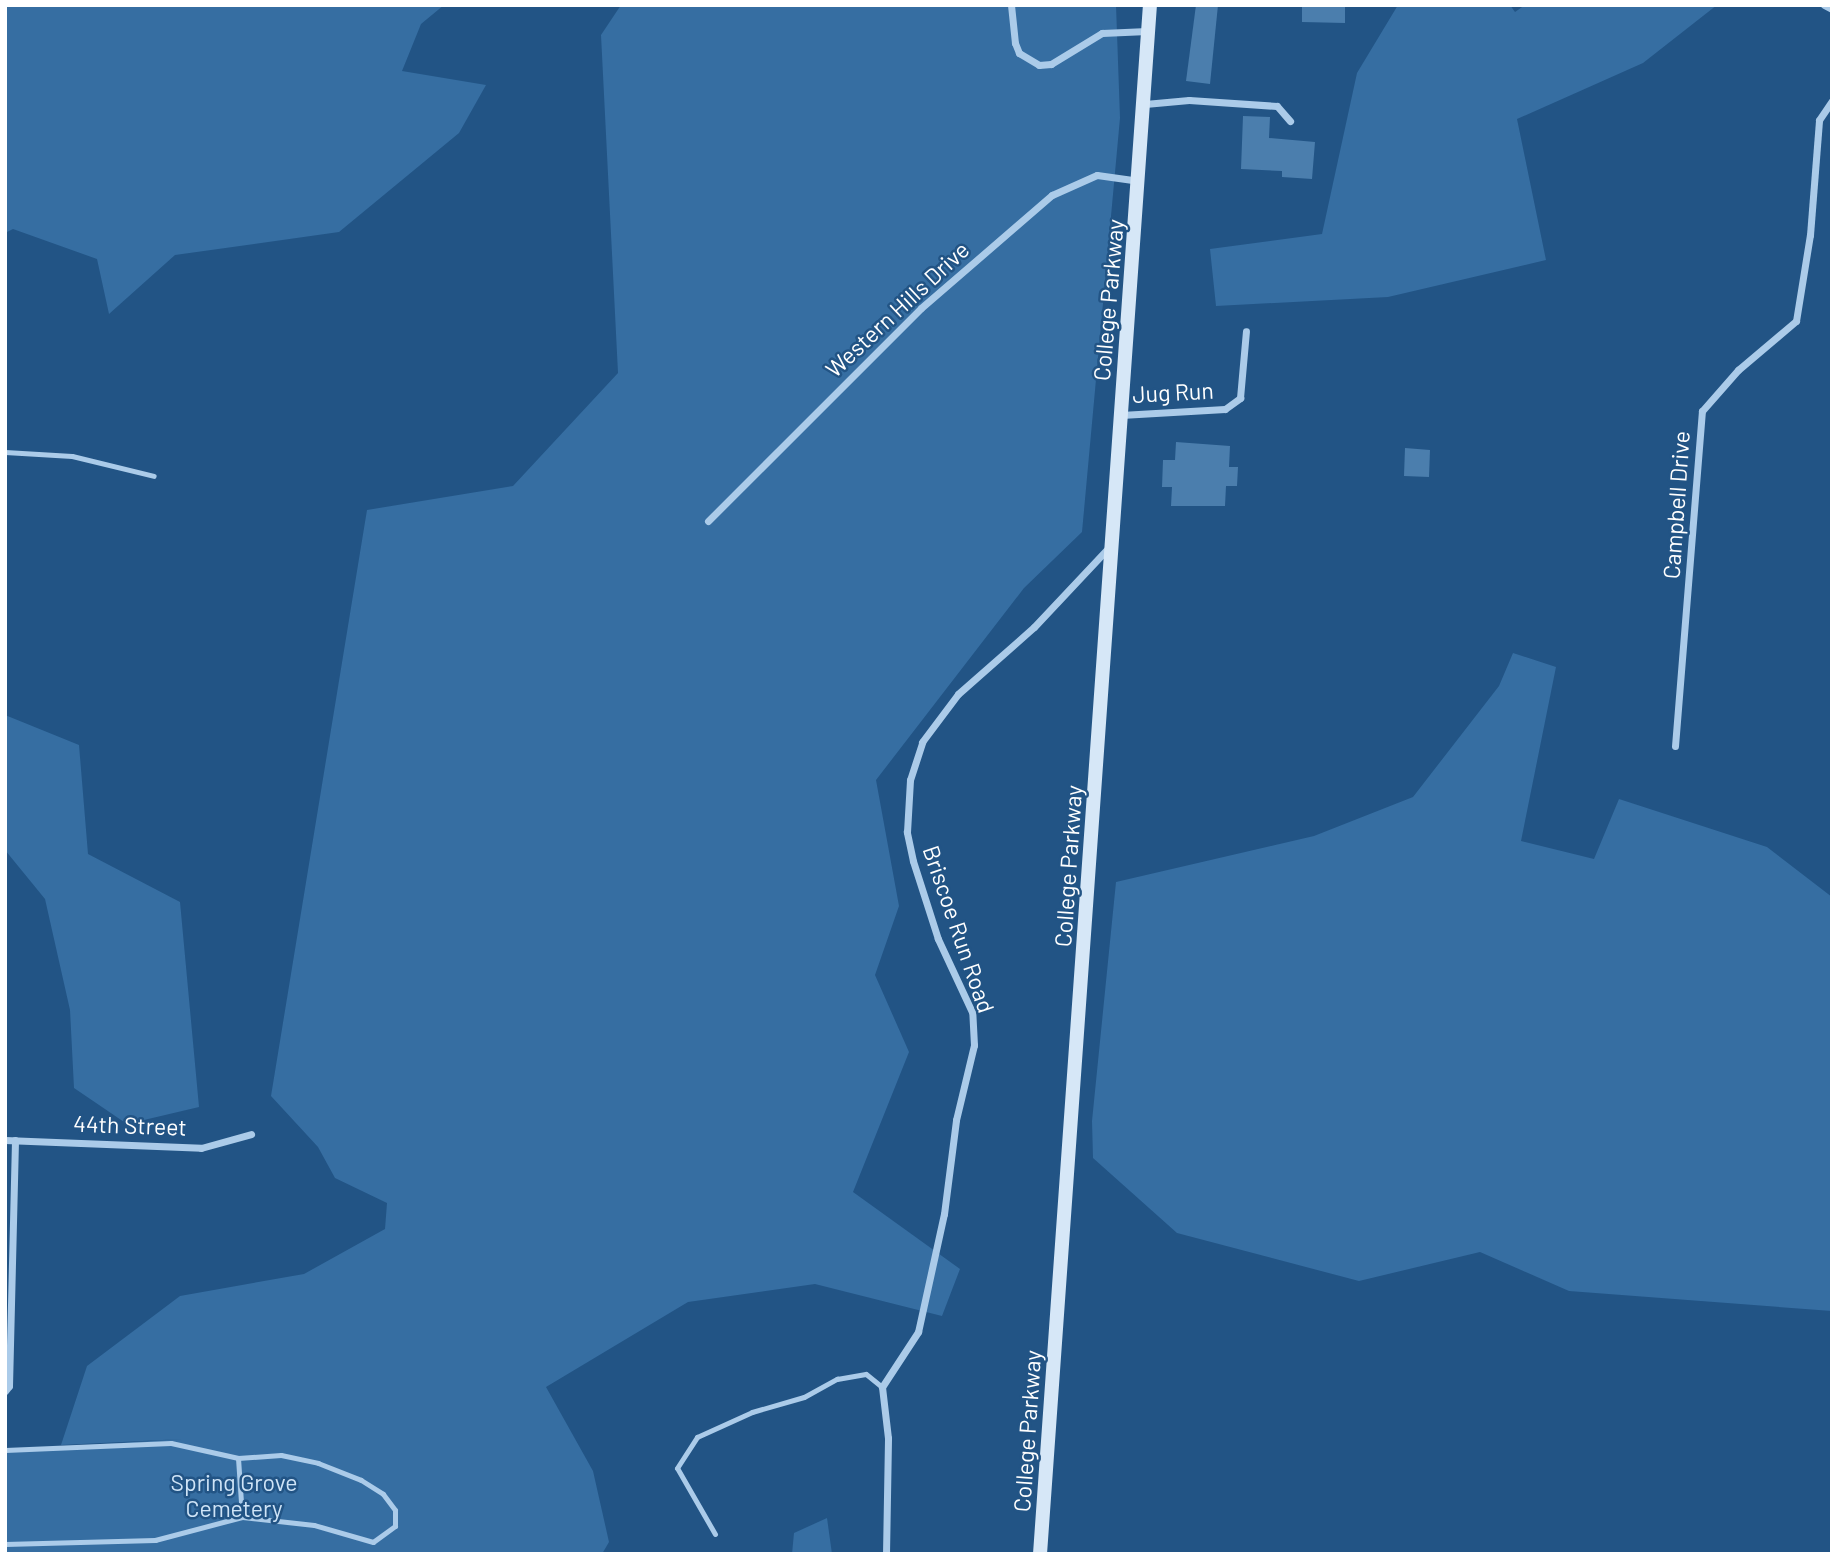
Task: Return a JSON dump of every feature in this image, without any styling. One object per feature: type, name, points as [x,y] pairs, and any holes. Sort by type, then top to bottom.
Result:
[{"type":"street","points":[[1011,5],[1014,43],[1029,62],[1039,65],[1051,64],[1102,33],[1147,31]]},
{"type":"street","name":"College Parkway","points":[[1041,1554],[1094,832],[1109,546],[1140,181],[1150,5]]},
{"type":"street","points":[[1824,5],[1832,9]]},
{"type":"street","points":[[1145,104],[1189,100],[1277,106],[1290,121]]},
{"type":"street","name":"Campbell Drive","points":[[1675,746],[1702,411],[1738,370],[1796,321],[1810,235],[1819,120],[1832,101]]},
{"type":"street","name":"Western Hills Drive","points":[[708,521],[921,308],[1052,195],[1097,175],[1140,181]]},
{"type":"street","name":"Jug Run","points":[[1121,415],[1226,409],[1240,398],[1246,331]]},
{"type":"street","name":"Briscoe Run Road","points":[[882,1387],[918,1332],[944,1214],[956,1120],[974,1045],[972,1012],[938,939],[913,861],[907,832],[910,780],[922,742],[958,694],[1034,627],[1109,546]]},
{"type":"street","name":"44th Street","points":[[5,1140],[201,1147],[251,1134]]},
{"type":"street","points":[[5,1391],[9,1386],[15,1140]]},
{"type":"street","points":[[882,1387],[888,1438],[886,1554]]},
{"type":"lane","points":[[5,452],[72,456],[154,476]]},
{"type":"lane","points":[[715,1534],[677,1468],[697,1437],[752,1412],[804,1397],[837,1379],[866,1374],[882,1387]]},
{"type":"lane","points":[[5,1450],[171,1443],[238,1458],[281,1455],[318,1463],[361,1480],[383,1494],[395,1510],[395,1526],[373,1542],[314,1525],[242,1517],[155,1540],[5,1544]]},
{"type":"lane","points":[[238,1458],[242,1517]]},
{"type":"green space","points":[[5,5],[444,5],[421,24],[402,71],[486,85],[459,133],[339,232],[175,255],[109,314],[97,259],[13,229],[5,233]]},
{"type":"green space","name":"Spring Grove Cemetery","points":[[621,5],[1116,5],[1120,118],[1082,532],[1024,588],[876,780],[899,906],[875,975],[909,1052],[853,1192],[960,1269],[942,1316],[815,1284],[688,1302],[546,1387],[593,1471],[609,1542],[602,1554],[5,1554],[5,1450],[183,1439],[61,1445],[87,1366],[180,1296],[304,1274],[385,1229],[387,1203],[335,1178],[318,1147],[271,1096],[367,510],[513,486],[618,373],[601,35]]},
{"type":"green space","points":[[1398,5],[1510,5],[1515,12],[1525,5],[1717,5],[1643,63],[1517,119],[1546,260],[1388,297],[1216,306],[1210,249],[1322,234],[1357,73]]},
{"type":"green space","points":[[1513,653],[1556,667],[1521,841],[1594,859],[1619,799],[1767,847],[1832,897],[1832,1311],[1569,1291],[1480,1252],[1359,1281],[1177,1233],[1093,1158],[1092,1121],[1116,882],[1314,836],[1413,797],[1499,686]]},
{"type":"green space","points":[[5,715],[79,745],[88,854],[180,902],[199,1107],[127,1124],[74,1088],[70,1010],[45,899],[5,850]]},
{"type":"green space","points":[[827,1518],[832,1554],[792,1554],[794,1533]]},
{"type":"building","points":[[1196,5],[1218,5],[1210,84],[1186,81]]},
{"type":"building","points":[[1302,5],[1345,5],[1345,23],[1302,22]]},
{"type":"building","points":[[1243,116],[1270,117],[1269,138],[1315,142],[1312,179],[1282,177],[1282,171],[1241,169]]},
{"type":"building","points":[[1176,442],[1230,446],[1229,467],[1238,467],[1237,486],[1226,486],[1225,506],[1171,506],[1172,487],[1162,487],[1163,460],[1175,460]]},
{"type":"building","points":[[1405,448],[1430,450],[1429,477],[1404,476]]}]
